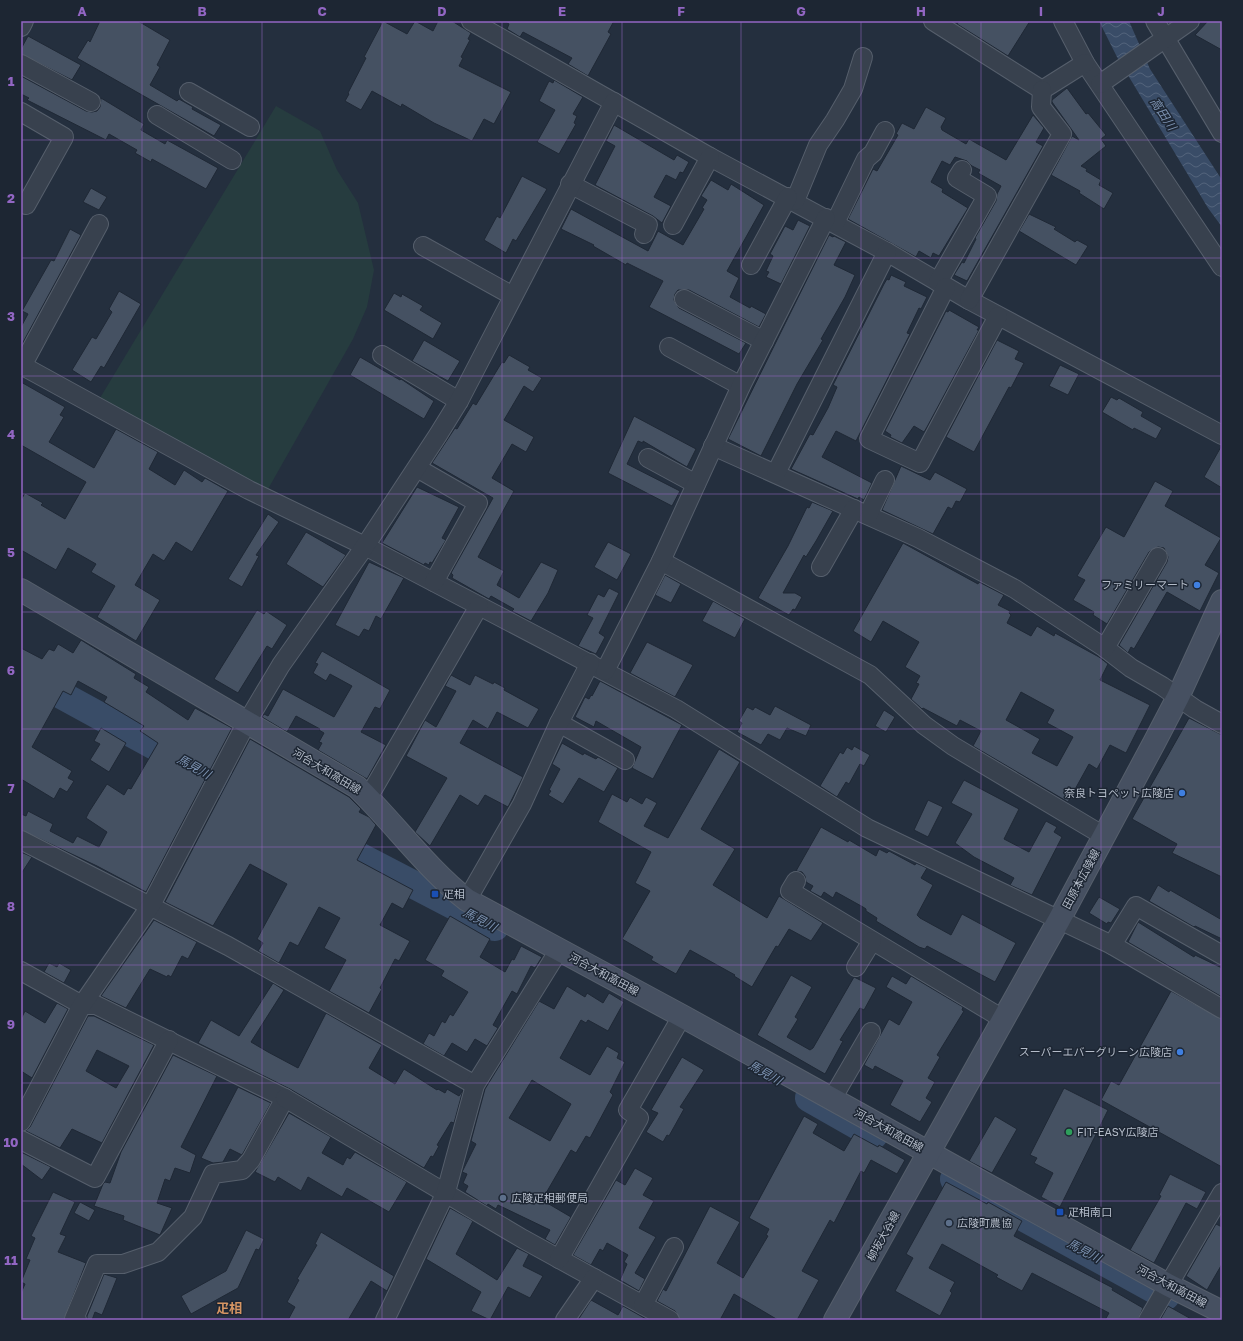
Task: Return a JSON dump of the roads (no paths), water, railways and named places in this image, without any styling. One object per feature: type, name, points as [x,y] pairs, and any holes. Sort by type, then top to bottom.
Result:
[{"type":"main road","name":"河合大和高田線","points":[[21,590],[247,722],[284,746],[357,787],[449,886],[467,900],[555,957],[678,1023],[832,1099],[930,1153],[1164,1292],[1222,1312]]},
{"type":"main road","name":"田原本広陵線","points":[[930,1153],[1104,836],[1178,697],[1222,601]]},
{"type":"main road","name":"柳坂大谷線","points":[[836,1320],[930,1153]]},
{"type":"street","points":[[21,27],[24,21]]},
{"type":"street","points":[[471,21],[710,156],[830,220],[969,300],[1222,436]]},
{"type":"street","points":[[933,21],[1042,90]]},
{"type":"street","points":[[1064,21],[1086,63],[1107,79],[1222,267]]},
{"type":"street","points":[[1156,21],[1162,40],[1222,133]]},
{"type":"street","points":[[1107,79],[1190,21]]},
{"type":"street","points":[[751,265],[791,199],[818,145],[836,120],[853,89],[863,57]]},
{"type":"street","points":[[1042,90],[1086,63]]},
{"type":"street","points":[[21,64],[91,102]]},
{"type":"street","points":[[969,300],[1062,134],[1041,107],[1042,90]]},
{"type":"street","points":[[189,92],[250,127]]},
{"type":"street","points":[[21,1122],[82,1005],[151,905],[247,722],[281,665],[364,546],[459,401],[570,184],[614,102]]},
{"type":"street","points":[[21,112],[64,137],[26,205]]},
{"type":"street","points":[[157,115],[232,160]]},
{"type":"street","points":[[467,900],[522,804],[559,723],[597,667],[661,561],[741,386],[764,341],[830,220],[866,159],[873,153],[885,131]]},
{"type":"street","points":[[673,225],[710,156]]},
{"type":"street","points":[[962,170],[957,178],[988,196],[942,285],[869,439],[920,463],[998,316]]},
{"type":"street","points":[[570,184],[648,225],[644,234]]},
{"type":"street","points":[[98,224],[22,365],[249,490],[364,546],[676,709],[867,828],[1112,945],[1222,1009]]},
{"type":"street","points":[[423,246],[513,296]]},
{"type":"street","points":[[776,473],[887,252]]},
{"type":"street","points":[[684,298],[764,341]]},
{"type":"street","points":[[669,347],[741,386]]},
{"type":"street","points":[[382,355],[459,401]]},
{"type":"street","points":[[713,446],[918,538],[1015,589],[1105,648],[1131,668],[1222,724]]},
{"type":"street","points":[[648,458],[696,484]]},
{"type":"street","points":[[416,468],[478,503],[434,582]]},
{"type":"street","points":[[821,567],[886,480]]},
{"type":"street","points":[[1105,648],[1158,557]]},
{"type":"street","points":[[661,561],[870,675],[924,725],[953,746],[1104,836]]},
{"type":"street","points":[[368,798],[479,606]]},
{"type":"street","points":[[559,723],[625,760]]},
{"type":"street","points":[[21,840],[151,905],[228,946],[475,1085]]},
{"type":"street","points":[[796,881],[790,891],[1003,1019]]},
{"type":"street","points":[[1112,945],[1136,906],[1222,954]]},
{"type":"street","points":[[856,967],[872,941]]},
{"type":"street","points":[[385,1320],[446,1192],[475,1085],[555,957]]},
{"type":"street","points":[[21,971],[82,1005],[96,1005],[285,1098],[558,1259],[670,1320]]},
{"type":"street","points":[[558,1259],[639,1118],[628,1110],[678,1023]]},
{"type":"street","points":[[832,1099],[871,1032]]},
{"type":"street","points":[[21,1140],[95,1178],[169,1040]]},
{"type":"street","points":[[75,1320],[97,1264],[123,1264],[158,1252],[193,1217],[213,1174],[242,1170],[251,1160],[285,1098]]},
{"type":"street","points":[[1148,1320],[1222,1193]]},
{"type":"street","points":[[643,1305],[674,1247]]},
{"type":"street","points":[[565,1320],[594,1278]]},
{"type":"water","name":"高田川","points":[[1099,21],[1129,21],[1150,69],[1222,180],[1222,227],[1208,208],[1117,57]]},
{"type":"waterway","name":"馬見川","points":[[21,673],[259,803]]},
{"type":"waterway","name":"馬見川","points":[[326,839],[495,927]]},
{"type":"waterway","name":"馬見川","points":[[809,1098],[874,1135]]},
{"type":"waterway","name":"馬見川","points":[[954,1179],[1166,1296]]},
{"type":"place","name":"ファミリーマート","points":[[1197,585]]},
{"type":"place","name":"奈良トヨペット広陵店","points":[[1182,793]]},
{"type":"place","name":"疋相","points":[[435,894]]},
{"type":"place","name":"スーパーエバーグリーン広陵店","points":[[1180,1052]]},
{"type":"place","name":"FIT-EASY広陵店","points":[[1069,1132]]},
{"type":"place","name":"広陵疋相郵便局","points":[[503,1198]]},
{"type":"place","name":"疋相南口","points":[[1060,1212]]},
{"type":"place","name":"広陵町農協","points":[[949,1223]]},
{"type":"district","name":"疋相","points":[[229,1308]]}]
